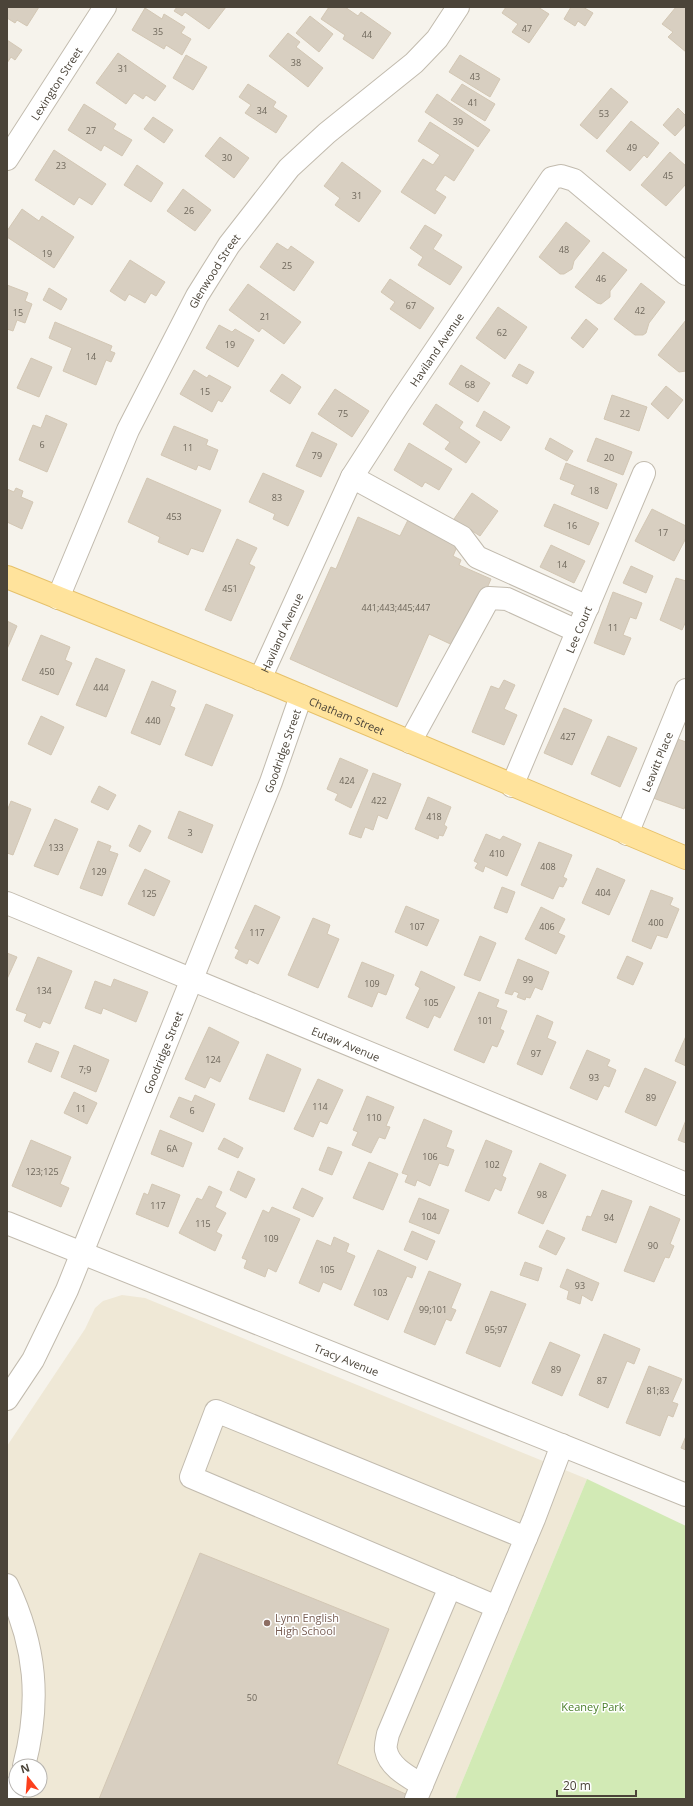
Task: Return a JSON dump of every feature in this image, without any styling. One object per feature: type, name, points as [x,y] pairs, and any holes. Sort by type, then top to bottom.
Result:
[{"type":"main road","name":"Chatham Street","points":[[7,577],[260,679],[686,858]]},
{"type":"street","name":"Lexington Street","points":[[7,159],[105,7]]},
{"type":"street","name":"Glenwood Street","points":[[58,598],[128,430],[197,296],[230,245],[289,168],[322,138],[414,63],[438,39],[458,7]]},
{"type":"street","name":"Haviland Avenue","points":[[260,679],[352,477],[399,404],[552,178],[561,176],[574,180],[686,274]]},
{"type":"street","name":"Lee Court","points":[[512,786],[644,473]]},
{"type":"street","points":[[352,477],[462,537],[477,557],[588,607]]},
{"type":"street","points":[[410,742],[489,598],[507,599],[578,631]]},
{"type":"street","name":"Leavitt Place","points":[[627,834],[686,690]]},
{"type":"street","name":"Goodridge Street","points":[[7,1399],[33,1360],[67,1290],[272,782],[301,696]]},
{"type":"street","name":"Eutaw Avenue","points":[[7,903],[686,1184]]},
{"type":"street","name":"Tracy Avenue","points":[[7,1223],[686,1496]]},
{"type":"street","points":[[497,1608],[191,1477],[216,1411],[526,1538]]},
{"type":"street","points":[[450,1587],[388,1734],[386,1749],[389,1759],[419,1792],[526,1538],[562,1445]]},
{"type":"street","points":[[7,1585],[15,1601],[26,1635],[35,1688],[34,1718],[26,1758]]},
{"type":"shaded area","name":"Lynn English High School","points":[[122,1295],[145,1298],[587,1479],[455,1799],[7,1799],[7,1446],[85,1329],[95,1308],[103,1301]]},
{"type":"green space","name":"Keaney Park","points":[[587,1479],[686,1526],[686,1799],[455,1799]]},
{"type":"building","points":[[7,7],[39,7],[27,26],[17,20],[15,23],[7,18]]},
{"type":"building","points":[[177,7],[226,7],[209,29],[185,12],[182,16],[174,11]]},
{"type":"building","points":[[329,7],[345,7],[358,16],[361,12],[391,33],[373,59],[343,39],[345,35],[321,19]]},
{"type":"building","points":[[506,7],[538,7],[549,14],[529,43],[512,32],[518,24],[502,13]]},
{"type":"building","points":[[571,7],[583,7],[593,13],[585,26],[578,21],[575,26],[564,19]]},
{"type":"building","points":[[676,7],[686,7],[686,52],[668,37],[673,32],[662,24]]},
{"type":"building","points":[[145,8],[162,19],[164,14],[185,27],[181,33],[191,39],[182,55],[166,45],[164,49],[132,30]]},
{"type":"building","points":[[310,16],[333,34],[319,52],[296,33]]},
{"type":"building","points":[[288,33],[300,42],[296,47],[323,68],[308,87],[269,56]]},
{"type":"building","points":[[7,40],[22,50],[15,60],[11,57],[7,63]]},
{"type":"building","points":[[118,53],[166,86],[155,101],[146,95],[143,99],[134,93],[126,104],[96,83]]},
{"type":"building","points":[[186,55],[207,67],[193,90],[173,78]]},
{"type":"building","points":[[460,55],[500,79],[490,97],[449,72]]},
{"type":"building","points":[[248,84],[276,102],[273,107],[287,116],[276,133],[245,113],[251,105],[239,97]]},
{"type":"building","points":[[462,84],[495,104],[485,121],[451,100]]},
{"type":"building","points":[[611,88],[628,102],[597,139],[580,125]]},
{"type":"building","points":[[437,94],[490,130],[478,147],[425,112]]},
{"type":"building","points":[[84,104],[116,124],[113,129],[132,140],[122,156],[104,145],[101,151],[68,130]]},
{"type":"building","points":[[678,108],[686,116],[686,124],[675,136],[663,125]]},
{"type":"building","points":[[153,117],[173,130],[164,143],[144,129]]},
{"type":"building","points":[[631,121],[659,143],[647,158],[644,155],[630,171],[606,151]]},
{"type":"building","points":[[430,122],[474,150],[454,181],[445,175],[435,190],[446,197],[435,214],[401,192],[423,159],[433,165],[440,155],[418,141]]},
{"type":"building","points":[[220,137],[249,158],[234,178],[205,156]]},
{"type":"building","points":[[54,150],[106,184],[92,205],[79,197],[74,205],[35,180]]},
{"type":"building","points":[[670,152],[686,166],[686,184],[666,206],[641,185]]},
{"type":"building","points":[[342,162],[381,191],[359,222],[335,205],[340,198],[324,186]]},
{"type":"building","points":[[137,165],[163,183],[151,202],[124,185]]},
{"type":"building","points":[[183,189],[211,210],[195,231],[167,211]]},
{"type":"building","points":[[22,209],[39,221],[42,216],[74,237],[54,268],[7,237],[7,231]]},
{"type":"building","points":[[566,222],[590,241],[574,261],[572,269],[564,274],[560,274],[539,257]]},
{"type":"building","points":[[425,225],[442,235],[433,249],[462,267],[450,285],[418,265],[423,257],[410,248]]},
{"type":"building","points":[[277,243],[288,250],[291,246],[314,262],[294,291],[260,267]]},
{"type":"building","points":[[603,252],[627,270],[610,291],[610,297],[601,304],[597,303],[575,287]]},
{"type":"building","points":[[130,260],[165,282],[156,296],[151,293],[145,303],[129,294],[125,301],[110,291]]},
{"type":"building","points":[[390,279],[434,308],[420,329],[390,309],[395,302],[381,292]]},
{"type":"building","points":[[641,283],[665,302],[649,323],[646,333],[643,335],[635,335],[614,319]]},
{"type":"building","points":[[248,284],[301,322],[284,344],[262,328],[259,332],[229,310]]},
{"type":"building","points":[[7,285],[28,293],[25,301],[32,304],[25,323],[17,320],[13,331],[7,329]]},
{"type":"building","points":[[49,288],[67,299],[61,310],[43,300]]},
{"type":"building","points":[[498,307],[527,327],[505,359],[476,338]]},
{"type":"building","points":[[586,319],[598,329],[583,348],[571,338]]},
{"type":"building","points":[[686,320],[686,371],[679,372],[658,355]]},
{"type":"building","points":[[55,322],[112,346],[110,351],[115,353],[111,362],[106,360],[96,385],[63,371],[72,348],[49,338]]},
{"type":"building","points":[[219,325],[232,332],[235,329],[254,340],[238,367],[206,348]]},
{"type":"building","points":[[31,358],[52,367],[39,397],[17,388]]},
{"type":"building","points":[[519,364],[534,372],[527,384],[512,376]]},
{"type":"building","points":[[461,365],[490,383],[478,402],[449,384]]},
{"type":"building","points":[[194,370],[207,378],[209,375],[231,387],[222,402],[218,400],[212,412],[180,394]]},
{"type":"building","points":[[282,374],[301,387],[290,404],[270,391]]},
{"type":"building","points":[[666,386],[683,400],[668,419],[651,404]]},
{"type":"building","points":[[335,389],[369,411],[352,437],[318,414]]},
{"type":"building","points":[[612,395],[647,407],[639,431],[604,419]]},
{"type":"building","points":[[436,404],[463,422],[459,428],[480,442],[466,463],[445,449],[450,442],[423,424]]},
{"type":"building","points":[[484,411],[510,427],[501,441],[476,426]]},
{"type":"building","points":[[46,415],[67,424],[47,472],[19,460],[33,425],[41,428]]},
{"type":"building","points":[[174,426],[208,440],[206,445],[218,450],[210,470],[198,465],[196,470],[161,455]]},
{"type":"building","points":[[312,432],[337,444],[321,477],[296,466]]},
{"type":"building","points":[[550,438],[573,451],[567,461],[545,449]]},
{"type":"building","points":[[596,438],[632,452],[623,475],[587,461]]},
{"type":"building","points":[[409,443],[452,469],[439,490],[425,482],[422,487],[394,470]]},
{"type":"building","points":[[566,463],[617,484],[607,509],[571,494],[575,485],[560,479]]},
{"type":"building","points":[[263,473],[304,491],[288,526],[273,519],[275,514],[249,502]]},
{"type":"building","points":[[147,478],[221,510],[203,552],[191,548],[188,555],[158,542],[160,537],[128,522]]},
{"type":"building","points":[[16,488],[23,491],[21,497],[33,502],[22,529],[7,522],[7,489],[14,492]]},
{"type":"building","points":[[472,493],[498,511],[480,536],[454,519]]},
{"type":"building","points":[[554,504],[599,523],[589,545],[544,526]]},
{"type":"building","points":[[652,509],[686,526],[686,538],[674,561],[635,541]]},
{"type":"building","points":[[358,517],[400,536],[408,520],[459,542],[453,556],[461,560],[459,565],[491,579],[461,649],[429,634],[397,707],[290,659],[331,567],[336,569]]},
{"type":"building","points":[[237,539],[257,548],[249,564],[255,567],[231,621],[205,610]]},
{"type":"building","points":[[551,545],[585,561],[574,583],[540,567]]},
{"type":"building","points":[[631,566],[653,576],[646,593],[623,583]]},
{"type":"building","points":[[676,578],[686,581],[686,621],[682,630],[660,620]]},
{"type":"building","points":[[613,592],[642,603],[636,619],[630,617],[623,635],[631,638],[624,655],[594,643]]},
{"type":"building","points":[[7,621],[17,626],[7,649]]},
{"type":"building","points":[[41,635],[70,647],[65,660],[72,663],[58,695],[22,680]]},
{"type":"building","points":[[96,658],[125,670],[106,717],[76,705]]},
{"type":"building","points":[[504,680],[515,685],[504,709],[517,715],[504,745],[472,732],[491,686],[499,689]]},
{"type":"building","points":[[152,681],[176,691],[170,706],[175,708],[160,745],[131,733]]},
{"type":"building","points":[[206,704],[233,715],[212,766],[185,755]]},
{"type":"building","points":[[564,708],[592,720],[572,765],[544,753]]},
{"type":"building","points":[[41,716],[64,727],[51,755],[28,744]]},
{"type":"building","points":[[608,736],[637,748],[620,787],[591,774]]},
{"type":"building","points":[[675,738],[686,742],[686,803],[684,809],[653,798]]},
{"type":"building","points":[[340,758],[368,770],[351,808],[335,800],[338,794],[327,789]]},
{"type":"building","points":[[373,773],[401,784],[387,819],[378,815],[373,830],[365,827],[361,838],[349,834]]},
{"type":"building","points":[[99,786],[116,795],[108,810],[91,802]]},
{"type":"building","points":[[428,797],[451,807],[444,825],[447,827],[443,836],[439,835],[438,839],[415,829]]},
{"type":"building","points":[[11,801],[31,809],[13,855],[7,853],[7,811]]},
{"type":"building","points":[[179,811],[213,825],[202,853],[168,838]]},
{"type":"building","points":[[55,819],[78,829],[58,875],[34,866]]},
{"type":"building","points":[[139,825],[151,831],[140,852],[129,846]]},
{"type":"building","points":[[486,834],[500,840],[503,836],[521,844],[507,876],[485,866],[483,872],[475,868],[478,863],[474,861]]},
{"type":"building","points":[[98,841],[111,846],[109,851],[118,854],[102,896],[80,888]]},
{"type":"building","points":[[539,842],[572,855],[563,877],[567,879],[563,887],[559,886],[553,899],[521,885]]},
{"type":"building","points":[[597,868],[625,880],[609,915],[582,903]]},
{"type":"building","points":[[145,869],[170,881],[154,916],[128,904]]},
{"type":"building","points":[[502,887],[515,892],[507,913],[494,908]]},
{"type":"building","points":[[651,890],[673,898],[670,905],[679,909],[667,938],[657,935],[651,949],[632,941]]},
{"type":"building","points":[[255,905],[280,917],[258,964],[249,959],[247,964],[235,958],[239,950],[235,948]]},
{"type":"building","points":[[406,906],[439,920],[427,946],[395,932]]},
{"type":"building","points":[[541,907],[565,919],[558,933],[565,936],[556,954],[525,939]]},
{"type":"building","points":[[313,918],[330,925],[327,934],[339,939],[318,988],[288,975]]},
{"type":"building","points":[[480,936],[496,943],[480,981],[464,975]]},
{"type":"building","points":[[7,953],[17,957],[7,979]]},
{"type":"building","points":[[627,956],[643,963],[633,985],[617,978]]},
{"type":"building","points":[[38,957],[72,971],[50,1024],[43,1021],[40,1028],[24,1021],[27,1014],[16,1010]]},
{"type":"building","points":[[518,959],[549,972],[542,990],[535,987],[530,998],[526,997],[525,1000],[517,997],[519,993],[514,991],[512,995],[505,993]]},
{"type":"building","points":[[362,962],[394,975],[386,995],[378,992],[372,1007],[348,997]]},
{"type":"building","points":[[421,971],[455,987],[440,1018],[434,1015],[428,1028],[406,1018],[420,988],[415,985]]},
{"type":"building","points":[[114,979],[148,992],[136,1022],[103,1008],[101,1014],[85,1008],[95,981],[111,987]]},
{"type":"building","points":[[479,992],[499,1000],[496,1007],[507,1011],[500,1029],[504,1031],[497,1047],[492,1045],[484,1063],[454,1050]]},
{"type":"building","points":[[537,1015],[553,1022],[547,1038],[556,1042],[542,1075],[517,1064]]},
{"type":"building","points":[[209,1027],[239,1042],[220,1082],[210,1077],[205,1088],[185,1079]]},
{"type":"building","points":[[686,1036],[686,1066],[675,1061]]},
{"type":"building","points":[[36,1043],[59,1052],[51,1072],[28,1062]]},
{"type":"building","points":[[74,1045],[109,1060],[96,1092],[61,1077]]},
{"type":"building","points":[[587,1050],[610,1060],[607,1066],[616,1070],[609,1087],[604,1085],[597,1100],[570,1088]]},
{"type":"building","points":[[267,1054],[301,1069],[284,1112],[249,1099]]},
{"type":"building","points":[[645,1068],[676,1082],[656,1126],[625,1112]]},
{"type":"building","points":[[318,1079],[343,1090],[327,1124],[320,1121],[313,1137],[294,1129]]},
{"type":"building","points":[[74,1092],[97,1103],[87,1124],[64,1113]]},
{"type":"building","points":[[195,1095],[215,1104],[203,1132],[170,1117],[179,1097],[192,1102]]},
{"type":"building","points":[[367,1096],[394,1107],[386,1126],[390,1127],[385,1139],[379,1137],[371,1153],[352,1145],[358,1132],[353,1130]]},
{"type":"building","points":[[424,1119],[452,1131],[446,1147],[454,1150],[448,1166],[439,1163],[430,1186],[417,1180],[415,1186],[405,1182],[408,1175],[402,1173]]},
{"type":"building","points":[[686,1120],[686,1143],[678,1140]]},
{"type":"building","points":[[160,1130],[192,1143],[183,1167],[151,1154]]},
{"type":"building","points":[[224,1138],[243,1148],[238,1158],[218,1149]]},
{"type":"building","points":[[31,1140],[71,1157],[60,1184],[69,1188],[61,1207],[12,1186]]},
{"type":"building","points":[[486,1140],[512,1151],[502,1176],[506,1178],[501,1191],[495,1188],[489,1201],[465,1191]]},
{"type":"building","points":[[328,1147],[342,1152],[332,1175],[319,1170]]},
{"type":"building","points":[[369,1162],[398,1174],[383,1210],[353,1198]]},
{"type":"building","points":[[540,1163],[566,1175],[543,1224],[518,1213]]},
{"type":"building","points":[[238,1171],[255,1179],[246,1198],[230,1190]]},
{"type":"building","points":[[152,1184],[180,1195],[168,1227],[136,1214],[144,1193],[148,1195]]},
{"type":"building","points":[[209,1186],[222,1192],[215,1207],[226,1213],[216,1232],[222,1235],[215,1251],[179,1233],[197,1198],[202,1200]]},
{"type":"building","points":[[302,1188],[323,1198],[313,1217],[293,1208]]},
{"type":"building","points":[[602,1190],[632,1201],[616,1243],[582,1230],[587,1216],[591,1217]]},
{"type":"building","points":[[419,1198],[449,1210],[439,1234],[409,1222]]},
{"type":"building","points":[[650,1206],[680,1219],[670,1244],[674,1246],[669,1258],[665,1257],[654,1282],[624,1271]]},
{"type":"building","points":[[272,1207],[300,1219],[276,1272],[268,1268],[265,1277],[244,1268],[247,1260],[242,1258],[263,1210],[269,1213]]},
{"type":"building","points":[[547,1230],[565,1238],[556,1255],[539,1247]]},
{"type":"building","points":[[412,1231],[435,1241],[427,1260],[404,1250]]},
{"type":"building","points":[[334,1237],[349,1244],[346,1252],[355,1256],[341,1290],[323,1282],[319,1292],[299,1283],[317,1240],[331,1246]]},
{"type":"building","points":[[378,1250],[416,1267],[412,1278],[407,1276],[388,1320],[354,1305]]},
{"type":"building","points":[[525,1262],[542,1268],[538,1281],[520,1275]]},
{"type":"building","points":[[567,1269],[599,1283],[592,1301],[582,1295],[580,1304],[567,1299],[569,1291],[560,1287]]},
{"type":"building","points":[[429,1271],[461,1284],[451,1308],[456,1310],[451,1321],[446,1319],[435,1345],[404,1332]]},
{"type":"building","points":[[491,1291],[526,1304],[500,1367],[466,1353]]},
{"type":"building","points":[[604,1334],[640,1349],[634,1364],[627,1361],[608,1408],[579,1395]]},
{"type":"building","points":[[550,1342],[580,1355],[562,1396],[532,1383]]},
{"type":"building","points":[[649,1366],[682,1379],[672,1402],[678,1404],[673,1417],[668,1415],[660,1436],[626,1423]]},
{"type":"building","points":[[686,1436],[686,1450],[681,1448]]},
{"type":"building","points":[[200,1553],[389,1629],[337,1764],[408,1795],[406,1799],[99,1799]]},
{"type":"place","name":"Lynn English High School","points":[[267,1623]]}]
